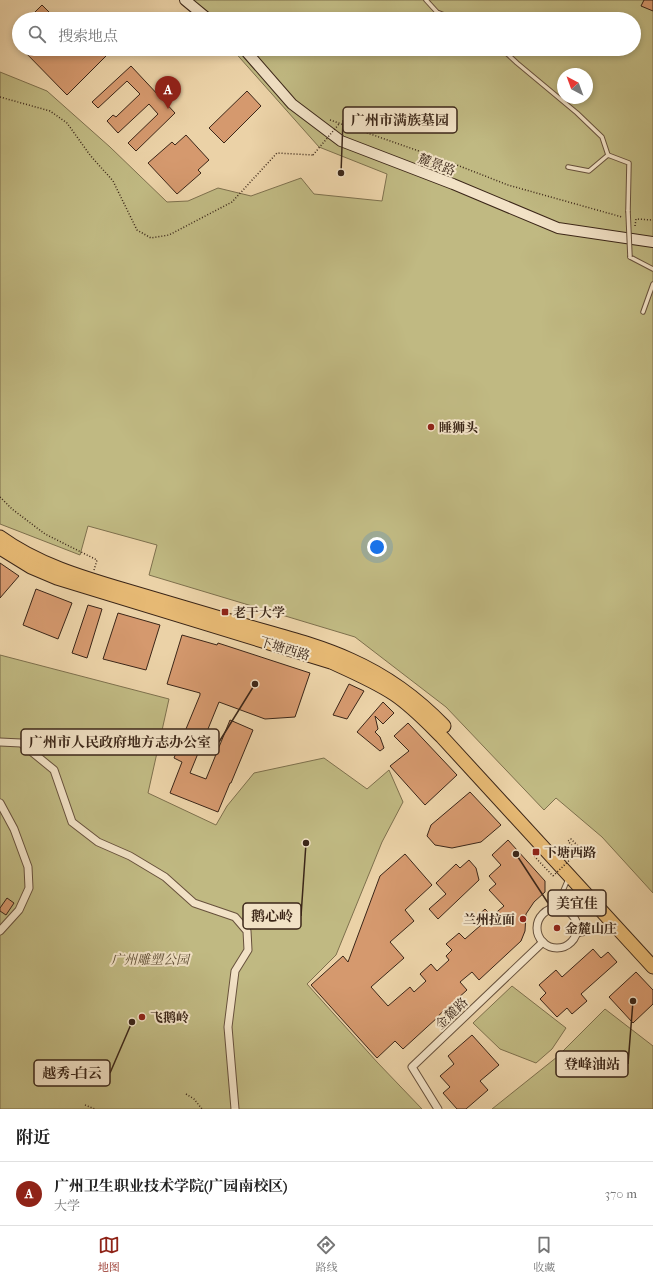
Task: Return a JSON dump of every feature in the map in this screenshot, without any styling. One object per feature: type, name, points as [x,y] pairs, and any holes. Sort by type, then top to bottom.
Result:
[{"type":"highway","name":"下塘西路","points":[[0,537],[43,562],[91,580],[316,647],[350,659],[390,680],[423,706],[456,739],[653,955]]},
{"type":"highway","name":"下塘西路","points":[[0,548],[31,567],[58,578],[200,623],[320,658],[370,680],[406,703],[439,733],[653,967]]},
{"type":"street","points":[[185,0],[200,12]]},
{"type":"street","name":"麓景路","points":[[250,56],[292,104],[341,142],[453,184],[558,228],[653,242]]},
{"type":"street","points":[[0,742],[21,743],[54,770],[72,822],[77,826],[98,842],[130,856],[165,877],[194,903],[235,917],[247,931],[248,950],[235,971],[228,1027],[235,1109]]},
{"type":"street","points":[[0,803],[14,829],[28,867],[28,888],[19,910],[0,931]]},
{"type":"street","points":[[556,907],[569,911],[574,916],[578,928],[573,941],[568,945],[555,948],[543,942],[537,931],[540,918],[544,912],[556,907]]},
{"type":"street","name":"金麓路","points":[[438,1109],[412,1067],[543,942]]},
{"type":"lane","points":[[426,0],[437,12]]},
{"type":"lane","points":[[510,56],[577,113],[602,137],[608,155]]},
{"type":"lane","points":[[568,167],[589,171],[608,155]]},
{"type":"lane","points":[[608,155],[629,163],[628,211],[630,257],[653,269]]},
{"type":"lane","points":[[643,312],[653,284]]},
{"type":"lane","points":[[556,907],[569,876]]},
{"type":"lane","points":[[576,935],[615,926]]},
{"type":"path","points":[[0,96],[50,111],[67,123],[90,155],[113,181],[137,230],[151,238],[169,235],[232,202],[277,153],[313,155],[339,124],[439,158],[508,185],[621,216],[623,221]]},
{"type":"path","points":[[631,226],[635,226],[636,219],[653,220]]},
{"type":"path","points":[[0,496],[12,508],[45,534],[97,560],[91,580]]},
{"type":"path","points":[[537,858],[553,876],[581,849],[571,839],[568,841],[575,849],[572,852]]},
{"type":"path","points":[[568,847],[577,857]]},
{"type":"path","points":[[186,1094],[194,1099],[202,1109]]},
{"type":"path","points":[[85,1105],[95,1109]]},
{"type":"green space","points":[[190,0],[653,0],[653,893],[602,837],[556,798],[544,810],[446,707],[355,637],[149,575],[157,545],[88,526],[80,555],[0,524],[0,72],[47,91],[110,147],[167,202],[188,201],[218,188],[251,196],[301,178],[314,194],[382,201],[387,174],[319,147],[238,56],[641,56],[641,12],[200,12]]},
{"type":"green space","name":"广州雕塑公园","points":[[0,655],[169,699],[148,793],[216,825],[227,806],[254,773],[324,758],[367,789],[389,770],[403,802],[382,842],[336,955],[307,984],[377,1062],[422,1109],[0,1109]]},
{"type":"green space","points":[[512,986],[566,1028],[552,1049],[536,1063],[500,1049],[473,1023]]},
{"type":"green space","points":[[605,1009],[653,1046],[653,1109],[492,1109],[557,1057]]},
{"type":"building","points":[[644,0],[653,0],[653,11],[641,6]]},
{"type":"building","points":[[42,5],[49,12],[35,12]]},
{"type":"building","points":[[29,56],[106,56],[67,95]]},
{"type":"building","points":[[131,66],[175,113],[136,151],[128,143],[158,114],[149,104],[118,133],[107,121],[113,115],[116,117],[140,94],[127,81],[98,108],[92,102]]},
{"type":"building","points":[[247,91],[261,106],[224,143],[209,128]]},
{"type":"building","points":[[186,135],[209,160],[198,170],[201,173],[177,194],[148,163],[172,142],[175,145]]},
{"type":"building","points":[[0,563],[19,576],[0,598]]},
{"type":"building","points":[[36,589],[72,603],[58,639],[23,625]]},
{"type":"building","points":[[88,605],[102,609],[87,658],[72,653]]},
{"type":"building","points":[[118,613],[160,625],[146,670],[103,659]]},
{"type":"building","points":[[182,635],[217,645],[218,643],[310,673],[295,717],[265,719],[219,702],[190,773],[206,779],[230,720],[253,730],[218,812],[170,793],[182,762],[174,758],[200,695],[200,693],[167,684]]},
{"type":"building","points":[[349,684],[364,691],[347,719],[333,715]]},
{"type":"building","points":[[383,702],[394,713],[383,724],[375,716],[378,729],[375,732],[380,737],[384,748],[380,751],[357,732]]},
{"type":"building","points":[[408,723],[457,775],[425,805],[390,766],[409,751],[394,736]]},
{"type":"building","points":[[470,792],[501,825],[481,842],[452,848],[435,845],[427,836],[431,825]]},
{"type":"building","points":[[508,840],[545,881],[545,892],[534,902],[526,914],[525,931],[521,941],[479,980],[472,972],[460,982],[467,990],[403,1049],[395,1041],[377,1058],[311,985],[343,956],[348,962],[380,876],[405,854],[432,885],[405,910],[414,921],[390,942],[404,958],[371,987],[388,1006],[410,987],[414,992],[426,981],[420,974],[431,964],[437,971],[449,960],[446,956],[452,950],[446,944],[459,933],[465,939],[481,925],[475,918],[485,909],[492,916],[504,906],[489,890],[496,884],[489,876],[501,865],[492,855]]},
{"type":"building","points":[[469,860],[476,868],[479,880],[438,919],[429,909],[446,894],[436,883],[456,864],[460,868]]},
{"type":"building","points":[[7,898],[14,903],[6,915],[0,911],[0,908]]},
{"type":"building","points":[[593,949],[601,958],[608,952],[617,962],[581,994],[587,1001],[572,1014],[567,1008],[557,1017],[540,999],[546,993],[539,985],[556,970],[562,977]]},
{"type":"building","points":[[636,972],[653,990],[653,1004],[633,1023],[609,997]]},
{"type":"building","points":[[472,1035],[499,1065],[480,1081],[488,1090],[466,1109],[457,1109],[443,1093],[450,1087],[440,1076],[454,1064],[448,1056]]},
{"type":"place","name":"广州卫生职业技术学院(广园南校区)","points":[[168,109]]},
{"type":"place","name":"广州市满族墓园","points":[[341,173]]},
{"type":"place","name":"睡狮头","points":[[431,427]]},
{"type":"place","name":"老干大学","points":[[225,612]]},
{"type":"place","name":"广州市人民政府地方志办公室","points":[[255,684]]},
{"type":"place","name":"鹅心岭","points":[[306,843]]},
{"type":"place","name":"下塘西路","points":[[536,852]]},
{"type":"place","name":"美宜佳","points":[[516,854]]},
{"type":"place","name":"兰州拉面","points":[[523,919]]},
{"type":"place","name":"金麓山庄","points":[[557,928]]},
{"type":"place","name":"登峰油站","points":[[633,1001]]},
{"type":"place","name":"飞鹅岭","points":[[142,1017]]},
{"type":"place","name":"越秀-白云","points":[[132,1022]]}]
